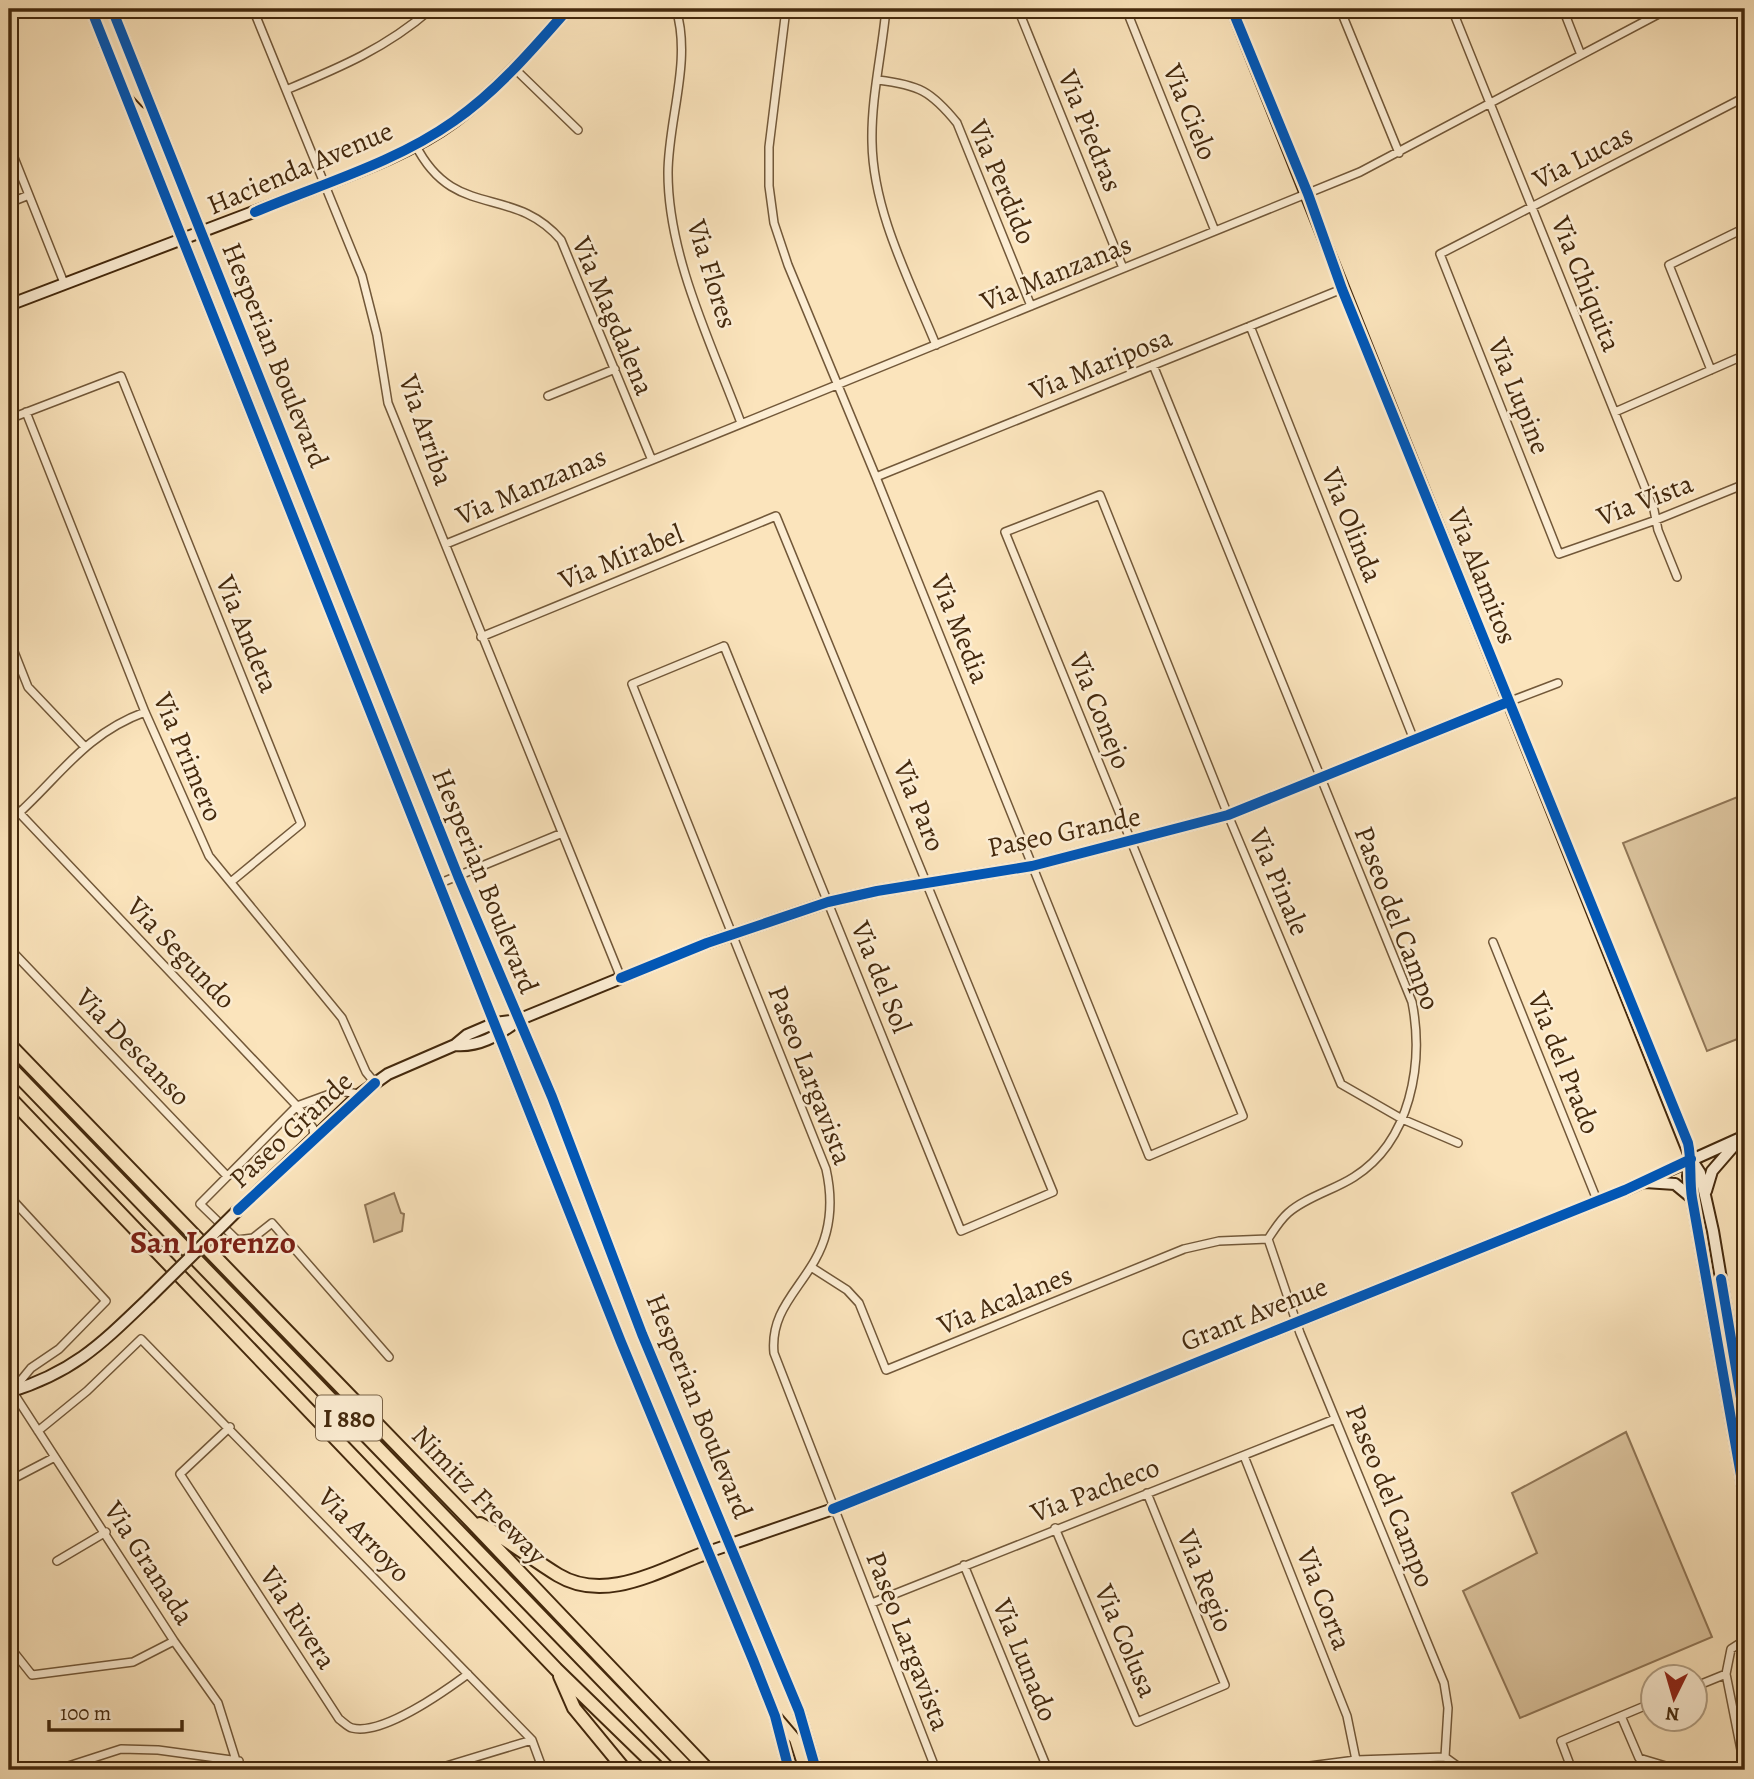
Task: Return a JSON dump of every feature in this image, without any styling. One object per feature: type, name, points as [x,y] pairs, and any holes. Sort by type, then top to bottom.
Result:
[{"type":"highway","name":"Nimitz Freeway","points":[[9,1044],[708,1770]]},
{"type":"highway","name":"I 880","points":[[9,1066],[689,1770]]},
{"type":"highway","name":"I 880","points":[[9,1097],[556,1669],[660,1770]]},
{"type":"highway","points":[[468,1518],[516,1543],[560,1576],[579,1584],[621,1585],[708,1552]]},
{"type":"highway","points":[[556,1669],[574,1708],[625,1770]]},
{"type":"main road","name":"Hesperian Boulevard","points":[[91,9],[438,884],[775,1716],[789,1770]]},
{"type":"main road","points":[[100,9],[114,40],[125,42]]},
{"type":"main road","name":"Hesperian Boulevard","points":[[112,9],[457,876],[598,1212],[642,1334],[799,1711],[814,1770]]},
{"type":"main road","points":[[105,45],[119,51],[135,90],[151,107]]},
{"type":"main road","points":[[239,380],[254,396],[270,406]]},
{"type":"main road","points":[[775,1716],[791,1733],[801,1761],[814,1770]]},
{"type":"street","name":"Via Arriba","points":[[253,9],[362,276],[377,335],[388,403],[560,834],[621,978]]},
{"type":"street","points":[[286,90],[366,56],[410,27],[431,9]]},
{"type":"street","name":"Hacienda Avenue","points":[[9,305],[324,185],[415,144],[454,122],[515,69],[568,9]]},
{"type":"street","name":"Via Flores","points":[[676,9],[681,56],[668,174],[672,224],[679,255],[741,423]]},
{"type":"street","name":"Via Media","points":[[786,9],[769,147],[769,186],[774,223],[788,265],[1149,1156],[1243,1116]]},
{"type":"street","points":[[886,9],[872,143],[877,184],[902,262],[936,345]]},
{"type":"street","name":"Via Piedras","points":[[1018,9],[1123,268]]},
{"type":"street","name":"Via Cielo","points":[[1126,9],[1216,230]]},
{"type":"street","name":"Via Alamitos","points":[[1232,9],[1691,1159],[1700,1173],[1745,1422]]},
{"type":"street","points":[[1340,9],[1399,153]]},
{"type":"street","name":"Via Chiquita","points":[[1452,9],[1615,412],[1677,577]]},
{"type":"street","points":[[1563,9],[1581,55]]},
{"type":"street","name":"Via Manzanas","points":[[446,544],[651,458],[1307,194],[1399,153],[1668,9]]},
{"type":"street","points":[[515,69],[578,130]]},
{"type":"street","name":"Via Perdido","points":[[878,80],[927,91],[957,123],[1031,306]]},
{"type":"street","name":"Via Lucas","points":[[1440,254],[1745,97]]},
{"type":"street","name":"Via Magdalena","points":[[415,144],[432,171],[460,194],[525,211],[545,222],[562,244],[651,458]]},
{"type":"street","points":[[9,145],[64,283]]},
{"type":"street","points":[[9,203],[29,195]]},
{"type":"street","points":[[1711,370],[1669,265],[1745,228]]},
{"type":"street","name":"Via Lupine","points":[[1440,254],[1559,554]]},
{"type":"street","name":"Via Mariposa","points":[[876,477],[1342,289]]},
{"type":"street","name":"Via Olinda","points":[[1250,326],[1415,740]]},
{"type":"street","points":[[1615,412],[1745,355]]},
{"type":"street","name":"Paseo del Campo","points":[[1153,365],[1412,1002],[1418,1032],[1417,1068],[1402,1119],[1381,1154],[1366,1168],[1286,1214],[1268,1239],[1296,1321],[1444,1683],[1448,1708],[1445,1757]]},
{"type":"street","points":[[548,396],[615,369]]},
{"type":"street","name":"Via Andeta","points":[[26,412],[121,376],[301,824],[232,881]]},
{"type":"street","points":[[9,419],[26,412]]},
{"type":"street","name":"Via Primero","points":[[26,412],[145,712],[204,846],[342,1018],[366,1072],[375,1083]]},
{"type":"street","name":"Via Vista","points":[[1559,554],[1656,520],[1745,484]]},
{"type":"street","name":"Via Pinale","points":[[1100,495],[1228,815],[1340,1084],[1402,1119],[1458,1143]]},
{"type":"street","name":"Via Conejo","points":[[1100,495],[1005,532],[1243,1116]]},
{"type":"street","name":"Via Mirabel","points":[[481,637],[776,516]]},
{"type":"street","name":"Via Paro","points":[[776,516],[1053,1192]]},
{"type":"street","points":[[9,639],[28,687],[85,747]]},
{"type":"street","name":"Via del Sol","points":[[724,646],[961,1231],[1053,1192]]},
{"type":"street","name":"Paseo Largavista","points":[[724,646],[632,684],[734,934],[829,1183],[830,1209],[826,1233],[811,1267],[777,1318],[773,1340],[777,1364],[936,1770]]},
{"type":"street","name":"Paseo Grande","points":[[10,1389],[45,1381],[96,1349],[360,1094],[387,1074],[456,1045],[467,1035],[495,1023],[518,1020],[734,934],[828,902],[928,882],[1031,866],[1228,815],[1558,683]]},
{"type":"street","points":[[9,822],[85,747],[116,722],[145,712]]},
{"type":"street","name":"Via Segundo","points":[[9,802],[298,1105],[313,1128],[314,1138]]},
{"type":"street","points":[[438,884],[560,834]]},
{"type":"street","name":"Via del Prado","points":[[1493,942],[1597,1200]]},
{"type":"street","name":"Via Descanso","points":[[9,948],[228,1176]]},
{"type":"street","name":"Paseo Grande","points":[[456,1045],[471,1046],[500,1035],[518,1020]]},
{"type":"street","points":[[360,1094],[338,1091],[298,1105],[200,1204],[237,1240],[253,1238],[272,1223],[389,1357]]},
{"type":"street","points":[[1705,1197],[1712,1171],[1743,1137]]},
{"type":"street","name":"Grant Avenue","points":[[708,1552],[732,1546],[833,1509],[1642,1182],[1743,1137]]},
{"type":"street","points":[[1691,1159],[1688,1176],[1745,1498]]},
{"type":"street","points":[[1642,1182],[1675,1184],[1692,1198]]},
{"type":"street","points":[[9,1196],[106,1301],[10,1389]]},
{"type":"street","name":"Via Acalanes","points":[[811,1267],[847,1290],[859,1303],[886,1370],[1184,1249],[1219,1241],[1268,1239]]},
{"type":"street","name":"Via Arroyo","points":[[38,1432],[87,1391],[141,1339],[230,1427],[532,1740],[543,1770]]},
{"type":"street","name":"Via Granada","points":[[10,1389],[106,1532],[174,1641],[218,1703],[239,1761],[239,1770]]},
{"type":"street","name":"Via Pacheco","points":[[872,1603],[1055,1528],[1335,1419]]},
{"type":"street","name":"Via Rivera","points":[[230,1427],[180,1474],[338,1718],[352,1728],[370,1726],[422,1708],[468,1674]]},
{"type":"street","name":"Via Corta","points":[[1244,1456],[1347,1716],[1356,1760]]},
{"type":"street","points":[[9,1481],[55,1457]]},
{"type":"street","name":"Via Regio","points":[[1147,1493],[1225,1685]]},
{"type":"street","name":"Via Colusa","points":[[1055,1528],[1137,1722],[1225,1685]]},
{"type":"street","points":[[57,1561],[106,1532]]},
{"type":"street","name":"Via Lunado","points":[[964,1565],[1048,1770]]},
{"type":"street","points":[[1745,1640],[1731,1649],[1726,1674],[1745,1770]]},
{"type":"street","points":[[9,1646],[32,1675],[132,1662],[174,1641]]},
{"type":"street","points":[[1708,1681],[1726,1674]]},
{"type":"street","points":[[1572,1770],[1560,1741],[1638,1709]]},
{"type":"street","points":[[1621,1716],[1639,1758],[1679,1770]]},
{"type":"street","points":[[432,1770],[532,1740]]},
{"type":"street","points":[[56,1770],[121,1749],[158,1750],[239,1761]]},
{"type":"street","points":[[1279,1770],[1356,1760],[1445,1757],[1463,1770]]},
{"type":"shaded area","points":[[1745,794],[1745,1036],[1707,1051],[1623,843]]},
{"type":"shaded area","points":[[394,1193],[401,1213],[404,1214],[402,1231],[374,1242],[365,1205]]},
{"type":"shaded area","points":[[1626,1432],[1712,1637],[1648,1664],[1638,1664],[1638,1668],[1520,1718],[1463,1591],[1537,1553],[1512,1493]]},
{"type":"cycle path","points":[[91,9],[621,1342],[753,1660],[775,1716],[789,1770]]},
{"type":"cycle path","points":[[112,9],[458,876],[552,1097],[642,1334],[799,1711],[816,1770]]},
{"type":"cycle path","points":[[255,212],[383,161],[431,136],[470,109],[500,82],[568,9]]},
{"type":"cycle path","points":[[1232,9],[1308,194],[1342,289],[1688,1143],[1692,1198],[1745,1498]]},
{"type":"cycle path","points":[[621,978],[707,943],[828,902],[877,891],[1032,866],[1228,815],[1508,702]]},
{"type":"cycle path","points":[[238,1210],[375,1083]]},
{"type":"cycle path","points":[[833,1509],[1625,1190],[1691,1159]]},
{"type":"cycle path","points":[[1721,1279],[1745,1422]]},
{"type":"district","name":"San Lorenzo","points":[[213,1242]]}]
